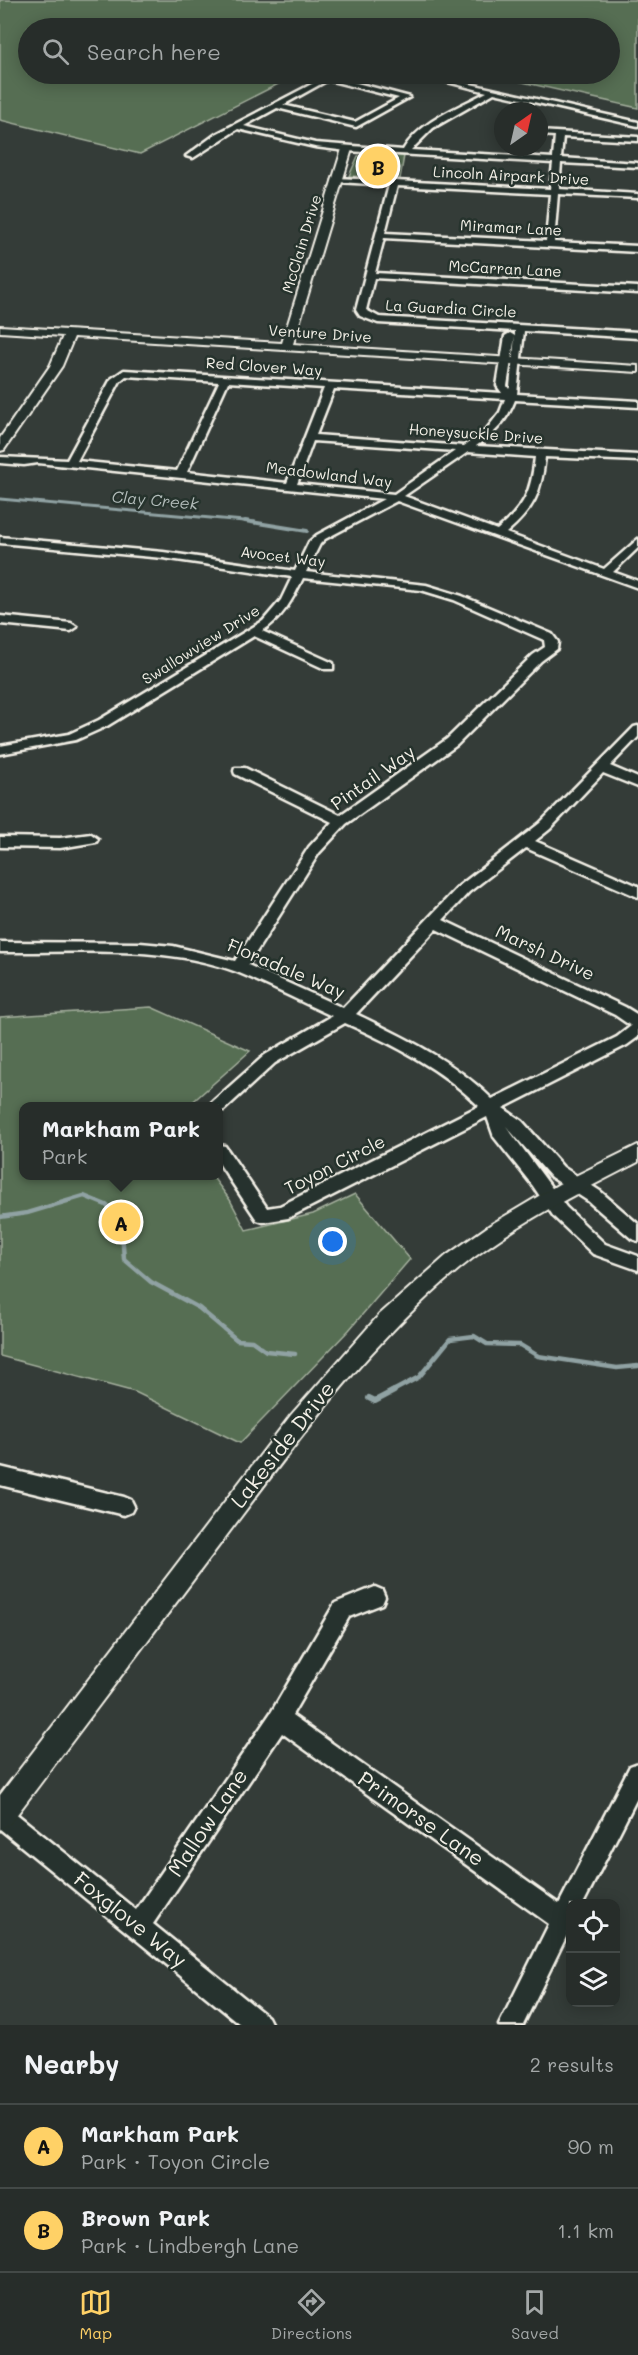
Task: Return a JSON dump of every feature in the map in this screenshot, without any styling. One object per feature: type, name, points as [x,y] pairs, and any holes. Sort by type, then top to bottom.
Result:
[{"type":"street","points":[[190,156],[208,141],[315,84]]},
{"type":"street","points":[[275,105],[356,125],[406,97],[352,84]]},
{"type":"street","points":[[462,84],[638,124]]},
{"type":"street","points":[[405,153],[408,145],[422,133],[493,91]]},
{"type":"street","points":[[237,126],[308,143],[347,149],[638,165]]},
{"type":"street","points":[[548,131],[559,135]]},
{"type":"street","points":[[548,134],[638,139]]},
{"type":"street","points":[[550,244],[559,135]]},
{"type":"street","name":"McClain Drive","points":[[286,347],[347,149]]},
{"type":"street","name":"Lincoln Airpark Drive","points":[[338,180],[348,183],[382,182],[638,196]]},
{"type":"street","name":"La Guardia Circle","points":[[394,183],[383,235],[361,310],[363,315],[370,318],[638,334]]},
{"type":"street","name":"Miramar Lane","points":[[383,235],[638,249]]},
{"type":"street","name":"McCarran Lane","points":[[370,275],[638,290]]},
{"type":"street","name":"Swallowview Drive","points":[[0,750],[72,737],[103,723],[254,632],[279,612],[315,542],[396,497],[468,449],[499,422],[505,413],[514,387],[512,361],[516,328]]},
{"type":"street","name":"Venture Drive","points":[[0,329],[638,369]]},
{"type":"street","points":[[0,447],[56,366],[70,334]]},
{"type":"street","name":"Red Clover Way","points":[[70,464],[116,379],[124,373],[638,404]]},
{"type":"street","points":[[181,474],[225,379]]},
{"type":"street","points":[[291,485],[330,386]]},
{"type":"street","name":"Honeysuckle Drive","points":[[311,438],[540,454],[638,458]]},
{"type":"street","name":"Meadowland Way","points":[[0,452],[29,456],[38,460]]},
{"type":"street","points":[[500,534],[530,506],[535,495],[540,454]]},
{"type":"street","name":"Meadowland Way","points":[[0,460],[24,462],[38,460],[396,497],[638,585]]},
{"type":"street","name":"Avocet Way","points":[[0,540],[163,555],[298,575],[402,584],[440,591],[548,637],[552,642]]},
{"type":"street","points":[[607,572],[638,542]]},
{"type":"street","points":[[0,620],[70,627]]},
{"type":"street","points":[[254,632],[329,666]]},
{"type":"street","name":"Pintail Way","points":[[239,967],[314,850],[341,820],[452,742],[537,658],[551,649],[552,642]]},
{"type":"street","points":[[223,1102],[270,1059],[344,1016],[476,878],[545,826],[638,730]]},
{"type":"street","points":[[602,768],[638,783]]},
{"type":"street","points":[[240,771],[341,820]]},
{"type":"street","points":[[0,842],[60,843],[91,839]]},
{"type":"street","points":[[525,842],[638,892]]},
{"type":"street","name":"Marsh Drive","points":[[434,922],[620,1011],[638,1023]]},
{"type":"street","name":"Floradale Way","points":[[0,946],[140,948],[173,951],[239,967],[393,1038],[465,1082],[492,1109],[516,1125],[557,1172],[594,1196],[638,1234]]},
{"type":"street","points":[[492,1109],[622,1041],[638,1029]]},
{"type":"street","name":"Floradale Way","points":[[492,1109],[500,1133],[551,1197],[560,1212],[587,1240],[613,1257],[638,1263]]},
{"type":"street","name":"Toyon Circle","points":[[223,1157],[263,1215],[282,1213],[492,1109]]},
{"type":"street","name":"Lakeside Drive","points":[[0,1816],[301,1418],[383,1324],[474,1246],[551,1197],[638,1153]]},
{"type":"street","points":[[0,1476],[124,1506]]},
{"type":"street","name":"Mallow Lane","points":[[138,1927],[279,1718],[342,1610],[375,1598]]},
{"type":"street","name":"Primorse Lane","points":[[279,1718],[566,1908]]},
{"type":"street","points":[[573,1899],[638,1774]]},
{"type":"street","name":"Foxglove Way","points":[[0,1816],[260,2025]]},
{"type":"street","points":[[511,2025],[566,1913]]},
{"type":"green space","points":[[0,0],[638,0],[638,108],[531,84],[620,84],[620,18],[18,18],[18,84],[278,84],[140,154],[0,120]]},
{"type":"green space","points":[[358,156],[404,156],[400,179],[349,176]]},
{"type":"green space","points":[[151,1007],[250,1051],[193,1102],[19,1102],[19,1180],[215,1180],[230,1200],[246,1230],[313,1214],[355,1194],[410,1259],[349,1330],[240,1443],[135,1392],[0,1356],[0,1017]]},
{"type":"waterway","name":"Clay Creek","points":[[0,499],[246,521]]},
{"type":"waterway","name":"Clay Creek","points":[[246,521],[255,522]]},
{"type":"waterway","name":"Clay Creek","points":[[246,521],[307,531]]},
{"type":"waterway","points":[[0,1217],[27,1213],[84,1196],[106,1205],[121,1218],[124,1259],[151,1282],[199,1308],[237,1340],[252,1341],[266,1351],[295,1354]]},
{"type":"waterway","points":[[391,1392],[419,1377],[450,1339],[474,1336],[487,1344],[520,1345],[538,1356],[617,1368],[638,1366]]},
{"type":"waterway","points":[[369,1398],[375,1401],[394,1391]]},
{"type":"place","name":"Brown Park","points":[[378,166]]},
{"type":"place","name":"Markham Park","points":[[121,1222]]}]
